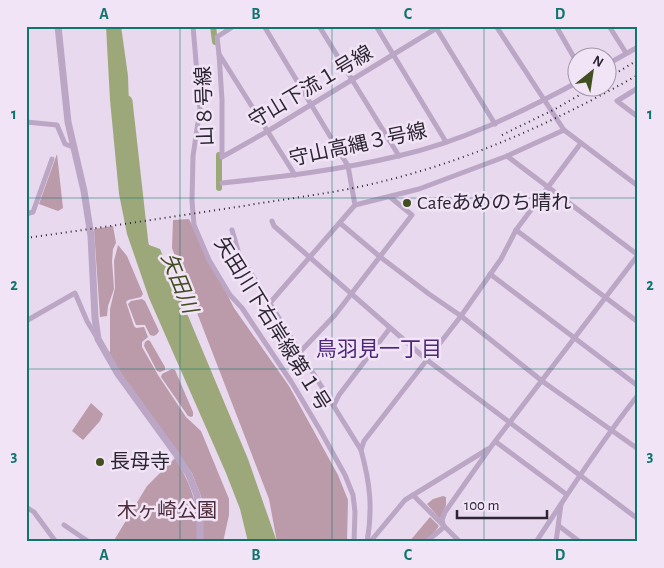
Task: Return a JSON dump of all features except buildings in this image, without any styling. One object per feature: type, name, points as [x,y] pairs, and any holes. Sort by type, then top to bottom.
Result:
[{"type":"street","points":[[58,26],[72,147],[88,213],[94,265],[95,318],[98,339]]},
{"type":"street","name":"矢田川下右岸線第１号","points":[[193,26],[200,109],[193,156],[192,201],[194,225],[209,260],[230,295],[242,308],[292,383],[345,475],[353,495],[355,512],[354,542]]},
{"type":"street","name":"山８号線","points":[[222,157],[222,100],[217,37],[234,26]]},
{"type":"street","points":[[264,26],[348,166],[355,205]]},
{"type":"street","points":[[319,26],[399,156]]},
{"type":"street","points":[[376,26],[446,142]]},
{"type":"street","points":[[496,26],[564,130],[638,186]]},
{"type":"street","points":[[556,26],[569,48]]},
{"type":"street","points":[[609,26],[626,53]]},
{"type":"street","points":[[437,27],[495,124]]},
{"type":"street","name":"守山下流１号線","points":[[222,157],[268,131],[437,27]]},
{"type":"street","points":[[616,59],[638,47]]},
{"type":"street","points":[[219,54],[296,175]]},
{"type":"street","name":"守山高縄３号線","points":[[222,183],[296,175],[399,156],[446,142],[495,124],[566,88]]},
{"type":"street","points":[[638,88],[617,101],[638,117]]},
{"type":"street","points":[[26,122],[56,124],[65,144],[72,147]]},
{"type":"street","points":[[270,304],[355,205],[419,189],[507,156],[564,130]]},
{"type":"street","points":[[361,450],[364,441],[461,316],[501,259],[516,230],[581,143]]},
{"type":"street","points":[[444,526],[442,520],[445,512],[490,448],[638,255],[507,156]]},
{"type":"street","points":[[26,214],[33,212],[52,159]]},
{"type":"street","points":[[300,352],[334,315],[412,215],[390,197]]},
{"type":"street","points":[[272,221],[274,226],[427,360],[638,519]]},
{"type":"street","points":[[340,223],[379,256],[461,316],[542,381],[638,449]]},
{"type":"street","points":[[232,230],[240,254],[361,450],[368,476],[372,508],[369,542]]},
{"type":"street","points":[[516,230],[638,322]]},
{"type":"street","points":[[490,274],[638,386]]},
{"type":"street","points":[[26,321],[75,293],[87,321],[118,374],[189,475],[197,494],[200,515],[200,542]]},
{"type":"street","points":[[334,405],[339,395],[390,328]]},
{"type":"street","points":[[536,542],[566,494],[611,429],[638,395]]},
{"type":"street","points":[[496,442],[566,494]]},
{"type":"street","points":[[369,542],[405,500],[490,448]]},
{"type":"street","points":[[413,495],[460,542]]},
{"type":"street","points":[[556,542],[561,503]]},
{"type":"street","points":[[26,507],[34,512],[57,541]]},
{"type":"street","points":[[64,525],[89,542]]},
{"type":"street","points":[[426,542],[444,526]]},
{"type":"street","points":[[559,526],[580,542]]},
{"type":"green space","points":[[57,154],[63,208],[58,211],[39,204]]},
{"type":"green space","points":[[189,219],[234,308],[289,386],[338,475],[348,500],[347,542],[277,542],[269,499],[172,248],[173,220]]},
{"type":"green space","points":[[113,226],[116,243],[113,249],[112,261],[114,289],[108,306],[107,316],[100,317],[94,229]]},
{"type":"green space","points":[[118,245],[127,256],[143,294],[141,297],[126,302],[134,326],[136,328],[144,327],[148,337],[142,342],[142,347],[186,417],[201,431],[229,499],[229,515],[223,542],[203,542],[201,496],[192,473],[120,373],[109,353],[110,309],[115,288],[114,261]]},
{"type":"green space","points":[[142,299],[145,301],[159,331],[154,336],[150,335],[145,325],[136,325],[128,304],[131,301]]},
{"type":"green space","points":[[148,340],[165,370],[157,371],[144,346]]},
{"type":"green space","points":[[172,369],[175,370],[193,412],[191,417],[188,416],[161,377],[162,374]]},
{"type":"green space","points":[[91,403],[103,414],[100,421],[83,440],[72,431]]},
{"type":"green space","name":"木ヶ崎公園","points":[[175,458],[186,478],[196,508],[197,542],[113,542],[147,486]]},
{"type":"green space","points":[[446,497],[446,505],[440,519],[427,504],[433,499]]},
{"type":"green space","points":[[430,517],[439,526],[427,542],[409,542]]},
{"type":"shaded area","name":"矢田川","points":[[106,26],[121,26],[128,76],[132,191],[141,242],[160,249],[248,459],[277,542],[248,542],[240,509],[226,473],[149,298],[127,234],[119,194],[110,100]]},
{"type":"waterway","points":[[213,26],[215,42]]},
{"type":"waterway","name":"矢田川","points":[[127,101],[143,244],[147,256]]},
{"type":"waterway","points":[[219,155],[219,188]]},
{"type":"railway","points":[[616,73],[638,60]]},
{"type":"railway","points":[[26,238],[314,195],[384,181],[483,150],[515,137],[608,92],[638,75]]},
{"type":"railway","points":[[502,135],[574,98]]},
{"type":"place","name":"Cafeあめのち晴れ","points":[[407,203]]},
{"type":"place","name":"長母寺","points":[[100,462]]},
{"type":"district","name":"鳥羽見一丁目","points":[[379,349]]}]
